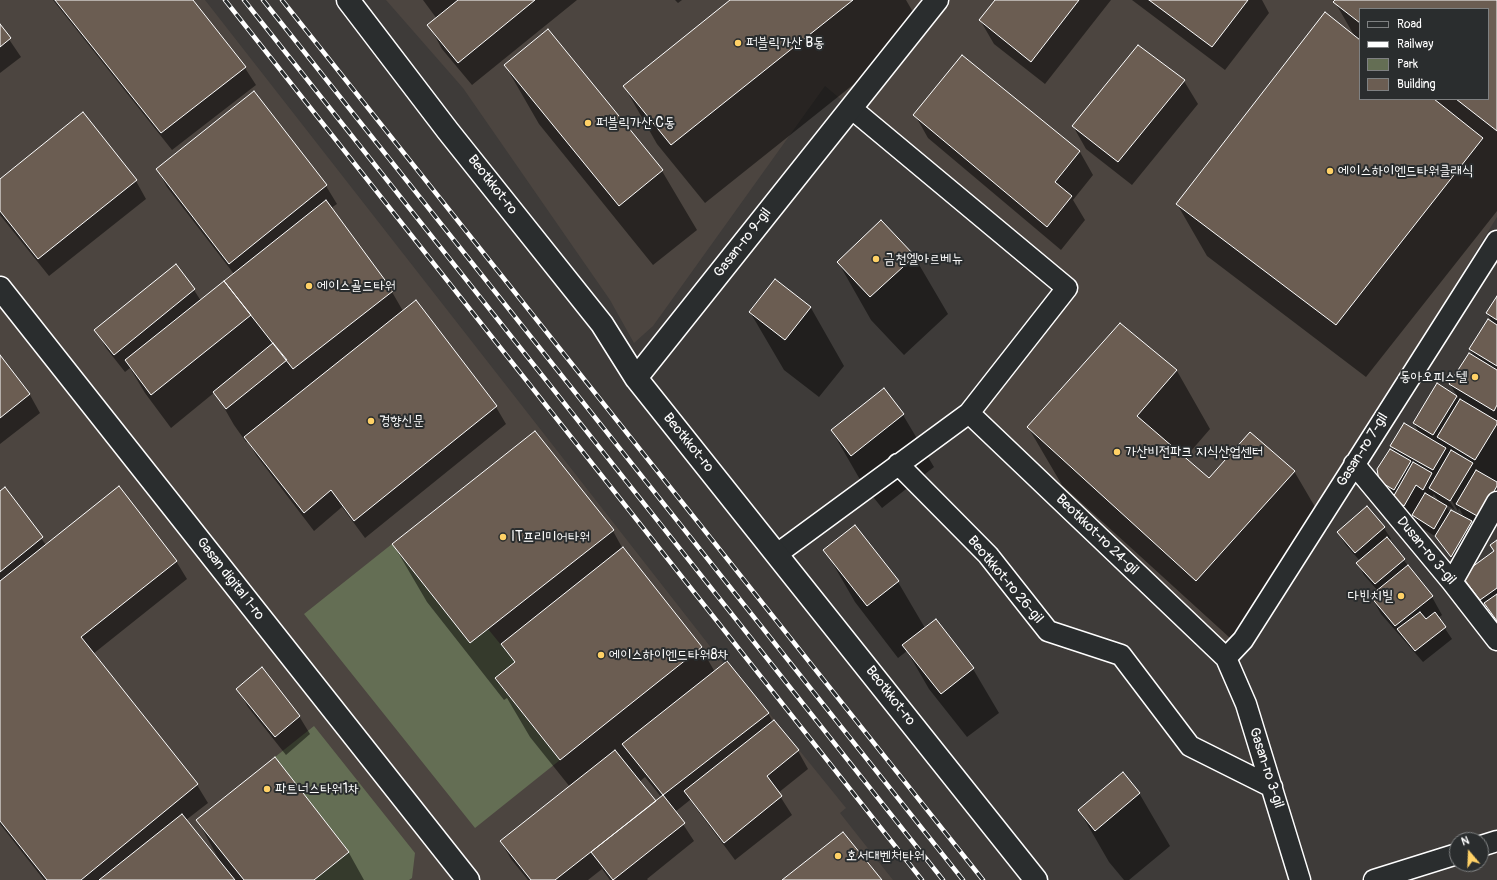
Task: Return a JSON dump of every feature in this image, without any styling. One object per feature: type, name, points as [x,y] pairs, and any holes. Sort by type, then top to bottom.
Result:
[{"type":"street","name":"Beotkkot-ro","points":[[348,0],[448,131],[602,324],[636,378],[1036,880]]},
{"type":"street","name":"Gasan-ro 9-gil","points":[[636,378],[937,0]]},
{"type":"street","points":[[777,554],[969,413],[1067,288],[851,108]]},
{"type":"street","name":"Gasan-ro 7-gil","points":[[1226,658],[1243,640],[1497,241]]},
{"type":"street","name":"Gasan digital 1-ro","points":[[0,288],[459,877]]},
{"type":"street","name":"Beotkkot-ro 24-gil","points":[[969,413],[1226,658]]},
{"type":"street","name":"Beotkkot-ro 26-gil","points":[[898,464],[988,555],[1048,631],[1120,655],[1190,746],[1272,787]]},
{"type":"street","name":"Dusan-ro 3-gil","points":[[1354,464],[1452,582],[1497,640]]},
{"type":"street","points":[[1452,582],[1497,502]]},
{"type":"street","name":"Gasan-ro 3-gil","points":[[1226,658],[1246,704],[1300,880]]},
{"type":"street","points":[[1374,880],[1449,857]]},
{"type":"shaded area","points":[[0,0],[205,0],[723,663],[727,661],[846,808],[840,813],[893,880],[0,880]]},
{"type":"shaded area","points":[[386,0],[1497,0],[1497,217],[1226,658],[969,413],[1067,288],[825,86],[653,326],[634,343],[610,300],[463,88]]},
{"type":"green space","points":[[392,544],[470,643],[488,629],[515,662],[495,679],[560,760],[475,828],[304,614]]},
{"type":"green space","points":[[314,726],[415,853],[412,878],[409,880],[314,880],[349,852],[275,757]]},
{"type":"building","points":[[55,0],[193,0],[246,67],[161,133]]},
{"type":"building","points":[[458,0],[535,0],[458,63],[427,25]]},
{"type":"building","name":"퍼블릭가산 B동","points":[[730,0],[853,0],[671,145],[623,86]]},
{"type":"building","points":[[995,0],[1079,0],[1031,62],[979,20]]},
{"type":"building","points":[[1149,0],[1248,0],[1212,47]]},
{"type":"building","points":[[1335,0],[1497,0],[1497,131],[1457,100],[1489,100],[1489,8],[1359,8],[1359,22],[1333,2]]},
{"type":"building","name":"에이스하이엔드타워클래식","points":[[1325,12],[1359,39],[1359,100],[1435,100],[1483,138],[1336,325],[1176,204]]},
{"type":"building","points":[[0,24],[11,38],[0,47]]},
{"type":"building","name":"퍼블릭가산 C동","points":[[548,29],[663,170],[619,206],[504,65]]},
{"type":"building","points":[[1138,45],[1185,80],[1118,162],[1072,126]]},
{"type":"building","points":[[962,55],[1080,151],[1055,182],[1072,196],[1047,227],[913,115]]},
{"type":"building","points":[[254,91],[327,185],[229,264],[156,169]]},
{"type":"building","points":[[83,112],[137,180],[38,259],[0,211],[0,179]]},
{"type":"building","name":"에이스골드타워","points":[[326,200],[393,291],[293,369],[224,281]]},
{"type":"building","name":"금천엘아르베뉴","points":[[881,220],[915,256],[870,297],[837,262]]},
{"type":"building","points":[[176,264],[195,289],[114,355],[94,330]]},
{"type":"building","points":[[775,279],[811,307],[785,340],[749,312]]},
{"type":"building","points":[[224,281],[251,315],[151,395],[125,360]]},
{"type":"building","points":[[1497,296],[1497,320],[1486,313]]},
{"type":"building","name":"경향신문","points":[[416,300],[497,406],[354,521],[331,490],[304,513],[244,437]]},
{"type":"building","points":[[1488,319],[1497,325],[1497,366],[1469,349]]},
{"type":"building","name":"가산비전파크 지식산업센터","points":[[1120,323],[1177,370],[1137,416],[1209,478],[1250,432],[1295,471],[1196,581],[1027,427]]},
{"type":"building","points":[[273,343],[287,360],[226,409],[213,392]]},
{"type":"building","name":"동아오피스텔","points":[[1469,353],[1497,370],[1497,405],[1494,411],[1449,384]]},
{"type":"building","points":[[0,355],[30,394],[0,418]]},
{"type":"building","points":[[1437,383],[1457,396],[1433,435],[1413,423]]},
{"type":"building","points":[[884,388],[904,414],[851,456],[831,430]]},
{"type":"building","points":[[1460,399],[1497,421],[1497,424],[1475,460],[1437,437]]},
{"type":"building","points":[[1404,423],[1446,448],[1433,470],[1390,446]]},
{"type":"building","name":"IT프리미어타워","points":[[535,431],[614,530],[470,643],[392,544]]},
{"type":"building","points":[[1390,449],[1411,461],[1394,490],[1379,481],[1377,469]]},
{"type":"building","points":[[1451,450],[1473,463],[1450,501],[1429,488]]},
{"type":"building","points":[[1413,462],[1432,473],[1423,490],[1416,485],[1404,506],[1392,499]]},
{"type":"building","points":[[1476,470],[1497,482],[1497,486],[1479,517],[1456,504]]},
{"type":"building","points":[[119,486],[177,561],[81,637],[198,784],[81,880],[47,880],[0,821],[0,581]]},
{"type":"building","points":[[5,487],[43,537],[0,572],[0,491]]},
{"type":"building","points":[[1425,493],[1447,506],[1434,529],[1412,515]]},
{"type":"building","points":[[1367,506],[1385,527],[1355,553],[1337,532]]},
{"type":"building","points":[[1451,510],[1472,521],[1451,557],[1435,536]]},
{"type":"building","points":[[855,525],[899,581],[867,606],[823,550]]},
{"type":"building","points":[[1387,537],[1405,559],[1375,584],[1356,563]]},
{"type":"building","points":[[1497,540],[1497,588],[1480,600],[1461,575],[1494,551],[1490,545]]},
{"type":"building","name":"에이스하이엔드타워8차","points":[[623,547],[702,647],[560,760],[495,678],[515,662],[501,644]]},
{"type":"building","name":"다빈치빌","points":[[1408,565],[1433,596],[1395,626],[1370,596]]},
{"type":"building","points":[[1497,594],[1497,621],[1484,603]]},
{"type":"building","points":[[1420,612],[1426,619],[1435,612],[1446,627],[1415,651],[1397,629]]},
{"type":"building","points":[[936,619],[974,668],[941,694],[902,645]]},
{"type":"building","points":[[727,661],[769,713],[663,795],[622,744]]},
{"type":"building","points":[[262,667],[300,716],[275,737],[236,689]]},
{"type":"building","points":[[774,720],[799,750],[767,776],[782,796],[724,843],[684,791]]},
{"type":"building","points":[[615,750],[656,801],[555,880],[531,880],[500,841]]},
{"type":"building","name":"파트너스타워1차","points":[[275,757],[349,852],[314,880],[244,880],[196,820]]},
{"type":"building","points":[[1123,772],[1140,793],[1095,831],[1078,810]]},
{"type":"building","points":[[663,795],[685,823],[613,880],[591,852]]},
{"type":"building","points":[[182,814],[235,880],[99,880]]},
{"type":"building","name":"호서대벤처타워","points":[[843,832],[882,880],[782,880]]},
{"type":"railway","points":[[225,0],[922,880]]},
{"type":"railway","points":[[244,0],[943,880]]},
{"type":"railway","points":[[263,0],[963,880]]},
{"type":"railway","points":[[282,0],[983,880]]},
{"type":"place","name":"퍼블릭가산 B동","points":[[738,43]]},
{"type":"place","name":"퍼블릭가산 C동","points":[[588,123]]},
{"type":"place","name":"에이스하이엔드타워클래식","points":[[1330,171]]},
{"type":"place","name":"금천엘아르베뉴","points":[[876,259]]},
{"type":"place","name":"에이스골드타워","points":[[309,286]]},
{"type":"place","name":"동아오피스텔","points":[[1475,377]]},
{"type":"place","name":"경향신문","points":[[371,421]]},
{"type":"place","name":"가산비전파크 지식산업센터","points":[[1117,452]]},
{"type":"place","name":"IT프리미어타워","points":[[503,537]]},
{"type":"place","name":"다빈치빌","points":[[1401,596]]},
{"type":"place","name":"에이스하이엔드타워8차","points":[[601,655]]},
{"type":"place","name":"파트너스타워1차","points":[[267,789]]},
{"type":"place","name":"호서대벤처타워","points":[[838,856]]}]
